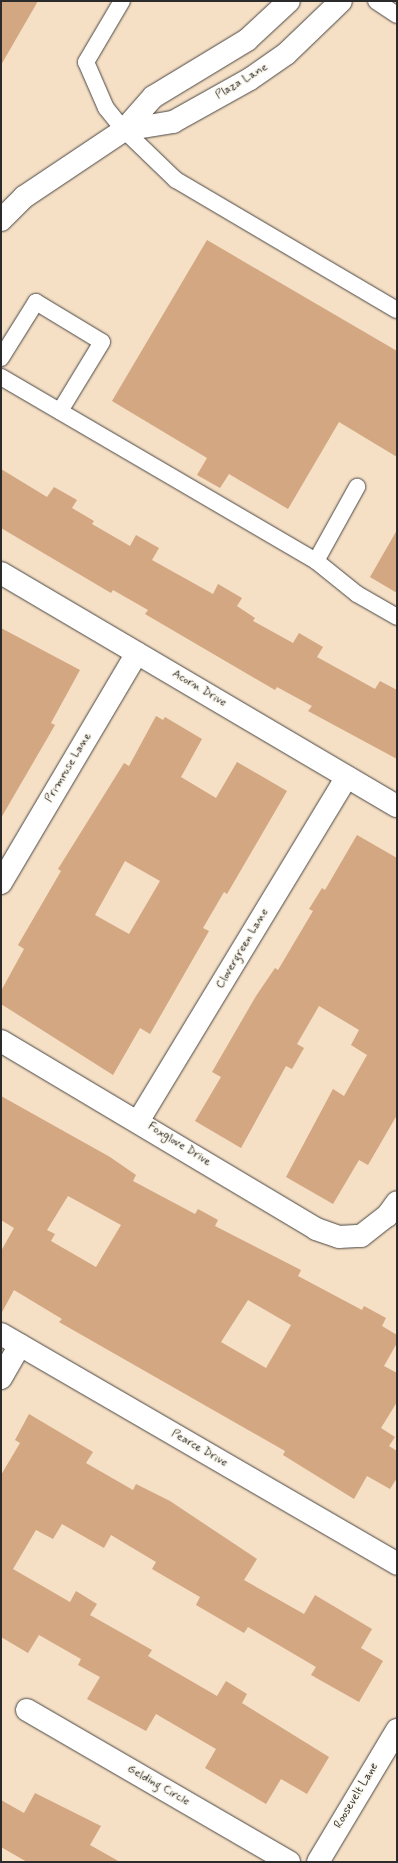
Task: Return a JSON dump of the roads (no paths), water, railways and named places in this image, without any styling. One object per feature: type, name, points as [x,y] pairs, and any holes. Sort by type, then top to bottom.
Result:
[{"type":"street","name":"Plaza Lane","points":[[1,220],[24,197],[124,130],[153,98],[247,40],[290,1]]},
{"type":"street","name":"Plaza Lane","points":[[124,130],[174,122],[250,79],[286,54],[341,1]]},
{"type":"street","name":"Acorn Drive","points":[[1,573],[397,806]]},
{"type":"street","name":"Primrose Lane","points":[[1,883],[137,653]]},
{"type":"street","name":"Clovergreen Lane","points":[[139,1120],[347,777]]},
{"type":"street","name":"Foxglove Drive","points":[[1,1041],[139,1120],[316,1229],[339,1237],[361,1236],[387,1216],[397,1202]]},
{"type":"street","name":"Pearce Drive","points":[[1,1334],[397,1564]]},
{"type":"street","points":[[1,1378],[20,1345]]},
{"type":"street","name":"Gelding Circle","points":[[27,1710],[289,1862]]},
{"type":"street","name":"Roosevelt Lane","points":[[318,1862],[397,1730]]},
{"type":"lane","points":[[122,1],[86,62],[106,108],[124,130],[176,180],[397,310]]},
{"type":"lane","points":[[376,1],[397,14]]},
{"type":"lane","points":[[1,358],[36,302],[102,342],[60,411]]},
{"type":"lane","points":[[1,377],[316,561],[357,594],[397,617]]},
{"type":"lane","points":[[316,561],[357,487]]}]
